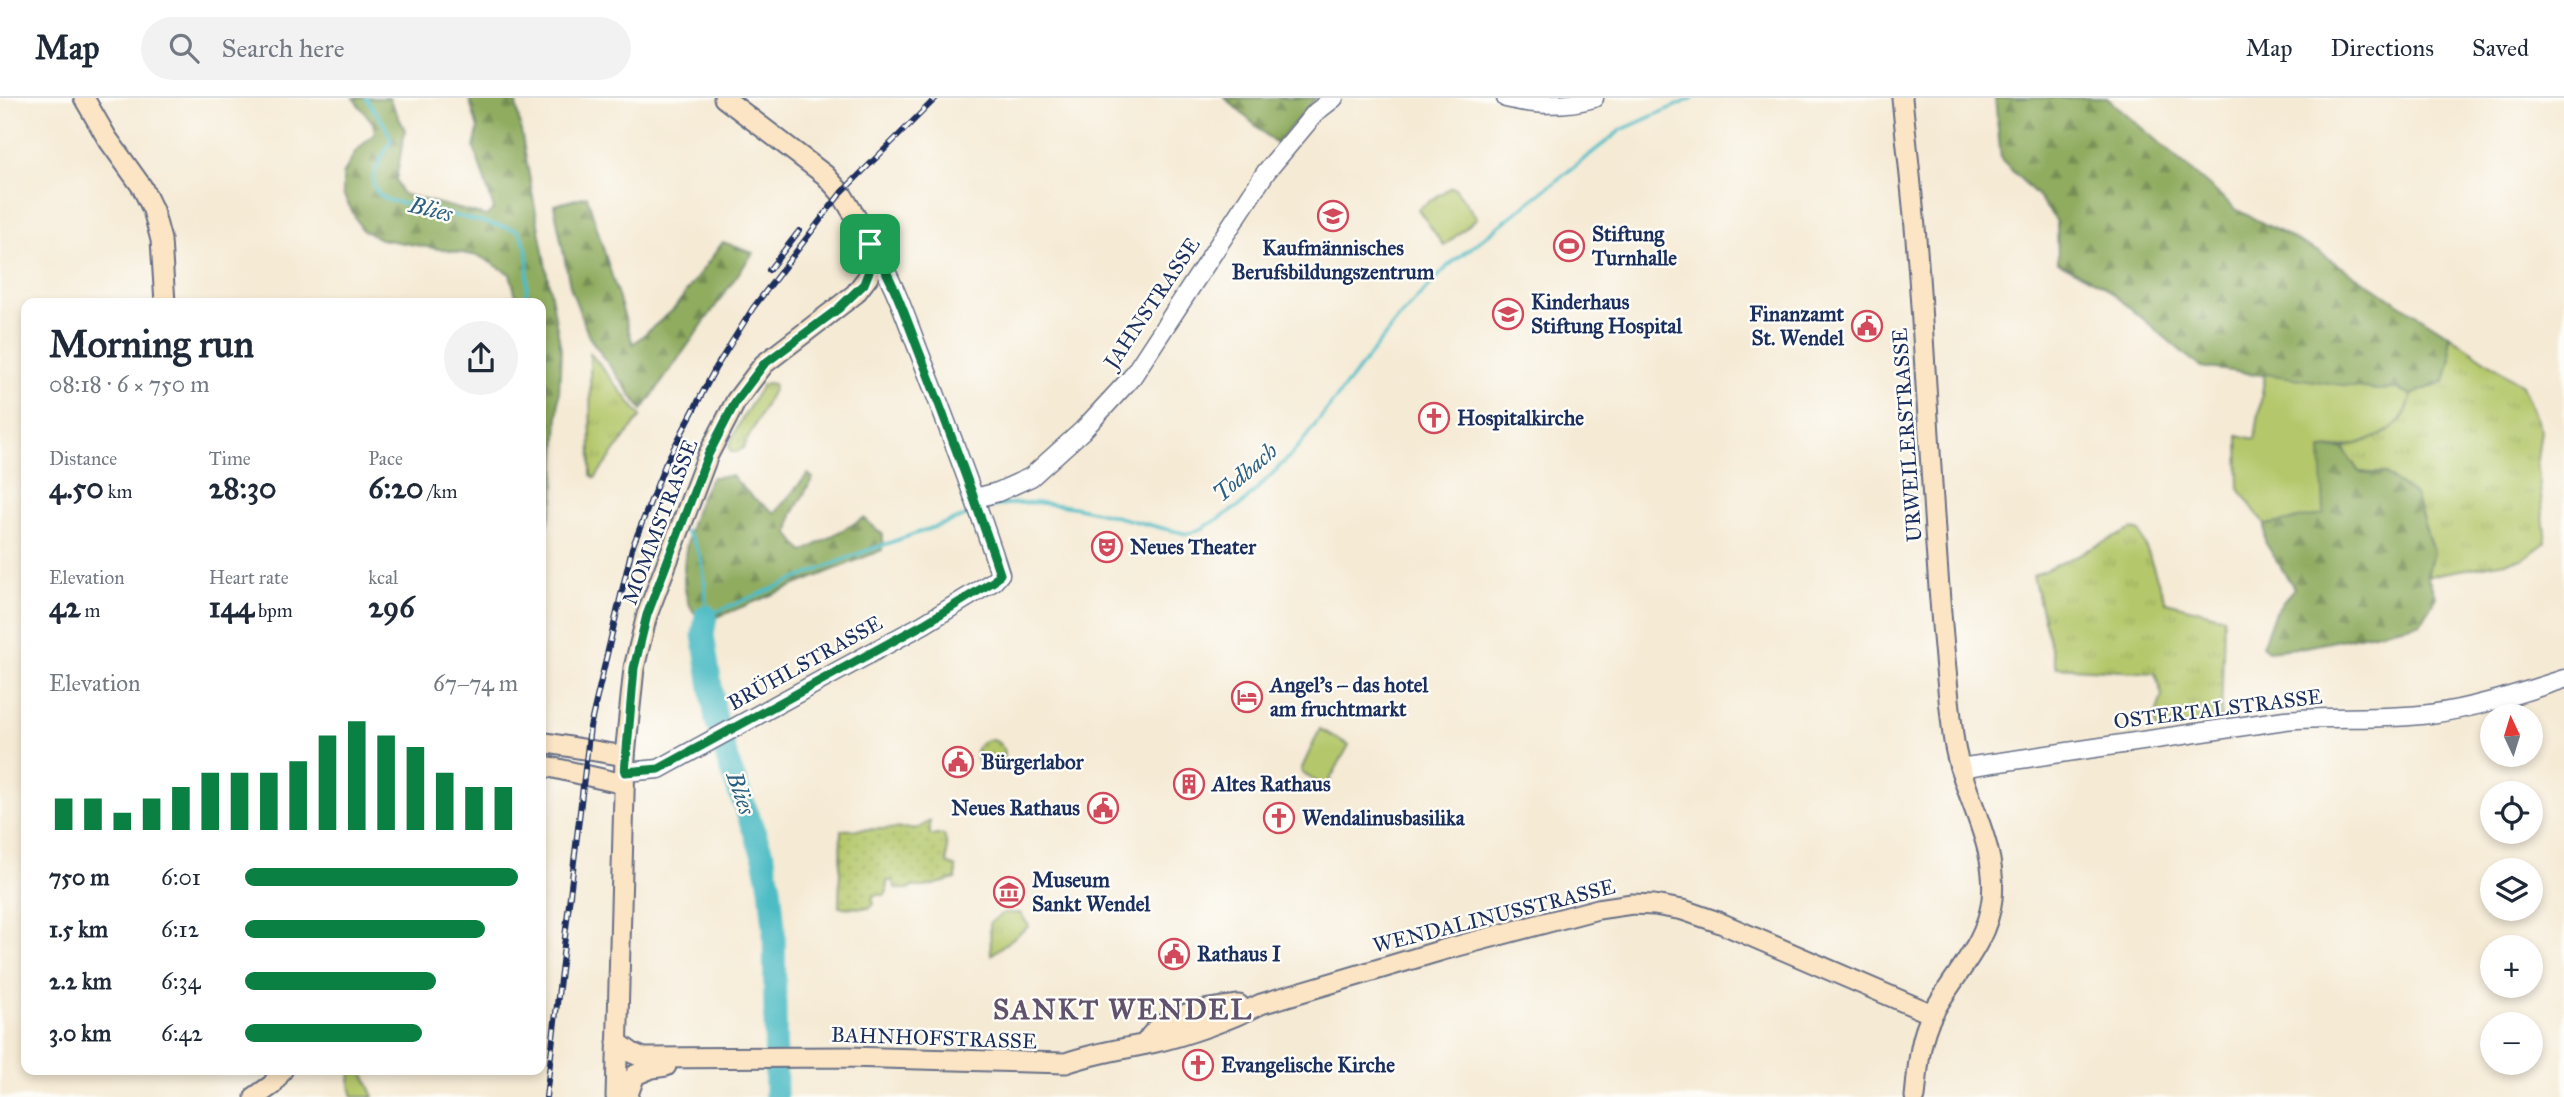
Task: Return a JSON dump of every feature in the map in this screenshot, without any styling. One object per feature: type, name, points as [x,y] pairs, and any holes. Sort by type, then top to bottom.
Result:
[{"type":"main road","points":[[84,98],[93,118],[142,187],[153,210],[161,240],[165,298]]},
{"type":"main road","points":[[724,98],[825,175],[848,205],[870,244],[872,259],[868,277]]},
{"type":"main road","name":"URWEILERSTRASSE","points":[[1902,98],[1919,275],[1941,606],[1954,737],[1959,768],[1992,863],[1992,900],[1987,923],[1973,951],[1932,1014],[1922,1040],[1915,1097]]},
{"type":"main road","name":"MOMMSTRASSE","points":[[616,1097],[625,771],[634,668],[647,615],[708,455],[747,384],[764,364],[846,301],[868,277]]},
{"type":"main road","points":[[546,744],[625,771]]},
{"type":"main road","points":[[546,765],[625,771]]},
{"type":"main road","name":"WENDALINUSSTRASSE","points":[[1145,1044],[1157,1027],[1166,1021],[1207,1010],[1261,1004],[1505,932],[1598,909],[1632,904],[1682,910],[1718,922],[1932,1014]]},
{"type":"main road","name":"BAHNHOFSTRASSE","points":[[617,1042],[632,1054],[644,1058],[776,1056],[1057,1064],[1145,1044]]},
{"type":"main road","name":"BAHNHOFSTRASSE","points":[[627,1097],[631,1082],[642,1071],[719,1057]]},
{"type":"main road","points":[[255,1097],[272,1085],[279,1075]]},
{"type":"street","name":"JAHNSTRASSE","points":[[979,507],[998,492],[1031,477],[1109,404],[1132,377],[1266,172],[1316,112],[1334,98]]},
{"type":"street","points":[[1506,98],[1550,103],[1594,98]]},
{"type":"street","points":[[870,244],[882,262],[899,302],[979,507]]},
{"type":"street","points":[[868,277],[884,287],[899,302]]},
{"type":"street","name":"BRÜHLSTRASSE","points":[[625,771],[659,769],[924,624],[994,581],[1000,574],[979,507]]},
{"type":"street","name":"OSTERTALSTRASSE","points":[[1959,768],[2285,720],[2429,714],[2500,700],[2564,679]]},
{"type":"green space","points":[[353,98],[389,98],[405,130],[396,180],[402,194],[486,216],[494,209],[474,148],[478,129],[469,98],[515,98],[561,350],[554,499],[546,531],[546,298],[517,298],[510,274],[479,256],[381,239],[362,230],[343,194],[343,175],[355,152],[375,133],[373,123]]},
{"type":"green space","points":[[1225,98],[1316,98],[1276,144]]},
{"type":"green space","points":[[1995,98],[2107,98],[2237,210],[2317,251],[2449,335],[2451,359],[2445,381],[2411,395],[2397,389],[2377,390],[2200,367],[2103,285],[2058,262],[2057,222],[2036,194],[2001,160]]},
{"type":"green space","points":[[1451,187],[1455,188],[1477,218],[1444,246],[1418,209]]},
{"type":"green space","points":[[587,196],[633,344],[673,310],[723,242],[753,253],[642,410],[589,337],[570,286],[554,205]]},
{"type":"green space","points":[[2449,335],[2522,385],[2541,430],[2537,459],[2546,542],[2523,559],[2427,576],[2433,552],[2385,474],[2359,472],[2343,448],[2387,432],[2403,418],[2411,395],[2445,381],[2451,359]]},
{"type":"green space","points":[[590,353],[641,416],[595,478],[591,475]]},
{"type":"green space","points":[[2265,374],[2377,390],[2397,389],[2411,395],[2407,409],[2389,430],[2349,446],[2321,449],[2324,514],[2265,525],[2239,489],[2238,435],[2255,439]]},
{"type":"green space","points":[[773,384],[774,388],[743,448],[731,452],[729,446],[737,428],[762,385]]},
{"type":"green space","points":[[2343,448],[2359,472],[2385,474],[2415,495],[2433,552],[2427,576],[2436,597],[2421,623],[2306,647],[2268,651],[2262,646],[2275,612],[2294,588],[2265,542],[2265,525],[2277,523],[2321,449]]},
{"type":"green space","points":[[808,474],[813,478],[792,515],[789,534],[803,552],[864,518],[883,535],[882,550],[705,622],[693,611],[684,581],[687,543],[692,523],[712,477],[732,476],[751,496],[775,513]]},
{"type":"green space","points":[[2132,529],[2140,532],[2166,602],[2224,617],[2221,720],[2157,730],[2155,718],[2162,695],[2155,673],[2056,667],[2033,576]]},
{"type":"green space","points":[[1320,729],[1349,745],[1326,787],[1301,770]]},
{"type":"green space","points":[[990,740],[1000,744],[1004,754],[1000,764],[990,768],[980,764],[976,754],[980,744]]},
{"type":"green space","points":[[930,821],[930,835],[944,835],[947,863],[956,867],[956,879],[908,889],[896,889],[893,881],[887,881],[887,892],[884,895],[873,895],[873,904],[869,908],[839,907],[841,830],[919,828]]},
{"type":"green space","points":[[1004,913],[1020,913],[1029,926],[991,955],[990,922]]},
{"type":"green space","points":[[351,1075],[365,1075],[374,1097],[353,1097]]},
{"type":"waterway","name":"Blies","points":[[366,98],[385,125],[391,140],[374,173],[374,188],[388,200],[517,230],[526,246],[526,298]]},
{"type":"waterway","name":"Todbach","points":[[985,509],[1009,504],[1060,505],[1188,534],[1203,528],[1241,505],[1294,452],[1398,319],[1449,265],[1621,130],[1693,98]]},
{"type":"waterway","name":"Blies","points":[[546,441],[552,451]]},
{"type":"waterway","name":"Blies","points":[[655,511],[675,521]]},
{"type":"waterway","name":"Todbach","points":[[685,531],[701,560],[706,616],[855,555],[974,513]]},
{"type":"waterway","name":"Blies","points":[[706,616],[703,635],[716,720],[728,762],[764,858],[770,887],[774,927],[776,1097]]},
{"type":"railway","points":[[546,1097],[590,727],[632,548],[665,465],[715,369],[753,308],[841,193],[936,98]]},
{"type":"railway","points":[[769,270],[799,231]]},
{"type":"place","name":"Kaufmännisches Berufsbildungszentrum","points":[[1333,216]]},
{"type":"place","name":"Stiftung Turnhalle","points":[[1569,246]]},
{"type":"place","name":"Kinderhaus Stiftung Hospital","points":[[1508,314]]},
{"type":"place","name":"Finanzamt St. Wendel","points":[[1867,326]]},
{"type":"place","name":"Hospitalkirche","points":[[1434,418]]},
{"type":"place","name":"Neues Theater","points":[[1107,547]]},
{"type":"place","name":"Angel’s – das hotel am fruchtmarkt","points":[[1247,697]]},
{"type":"place","name":"Bürgerlabor","points":[[958,762]]},
{"type":"place","name":"Altes Rathaus","points":[[1189,784]]},
{"type":"place","name":"Neues Rathaus","points":[[1103,808]]},
{"type":"place","name":"Wendalinusbasilika","points":[[1279,818]]},
{"type":"place","name":"Museum Sankt Wendel","points":[[1009,892]]},
{"type":"place","name":"Rathaus I","points":[[1174,954]]},
{"type":"place","name":"Evangelische Kirche","points":[[1198,1065]]},
{"type":"district","name":"SANKT WENDEL","points":[[1123,1009]]},
{"type":"route","points":[[870,244],[882,262],[899,302],[976,498],[1000,574],[994,581],[924,624],[714,740],[659,769],[625,772],[634,668],[647,615],[708,455],[736,401],[764,364],[838,309],[864,284],[871,266],[870,244]]}]
